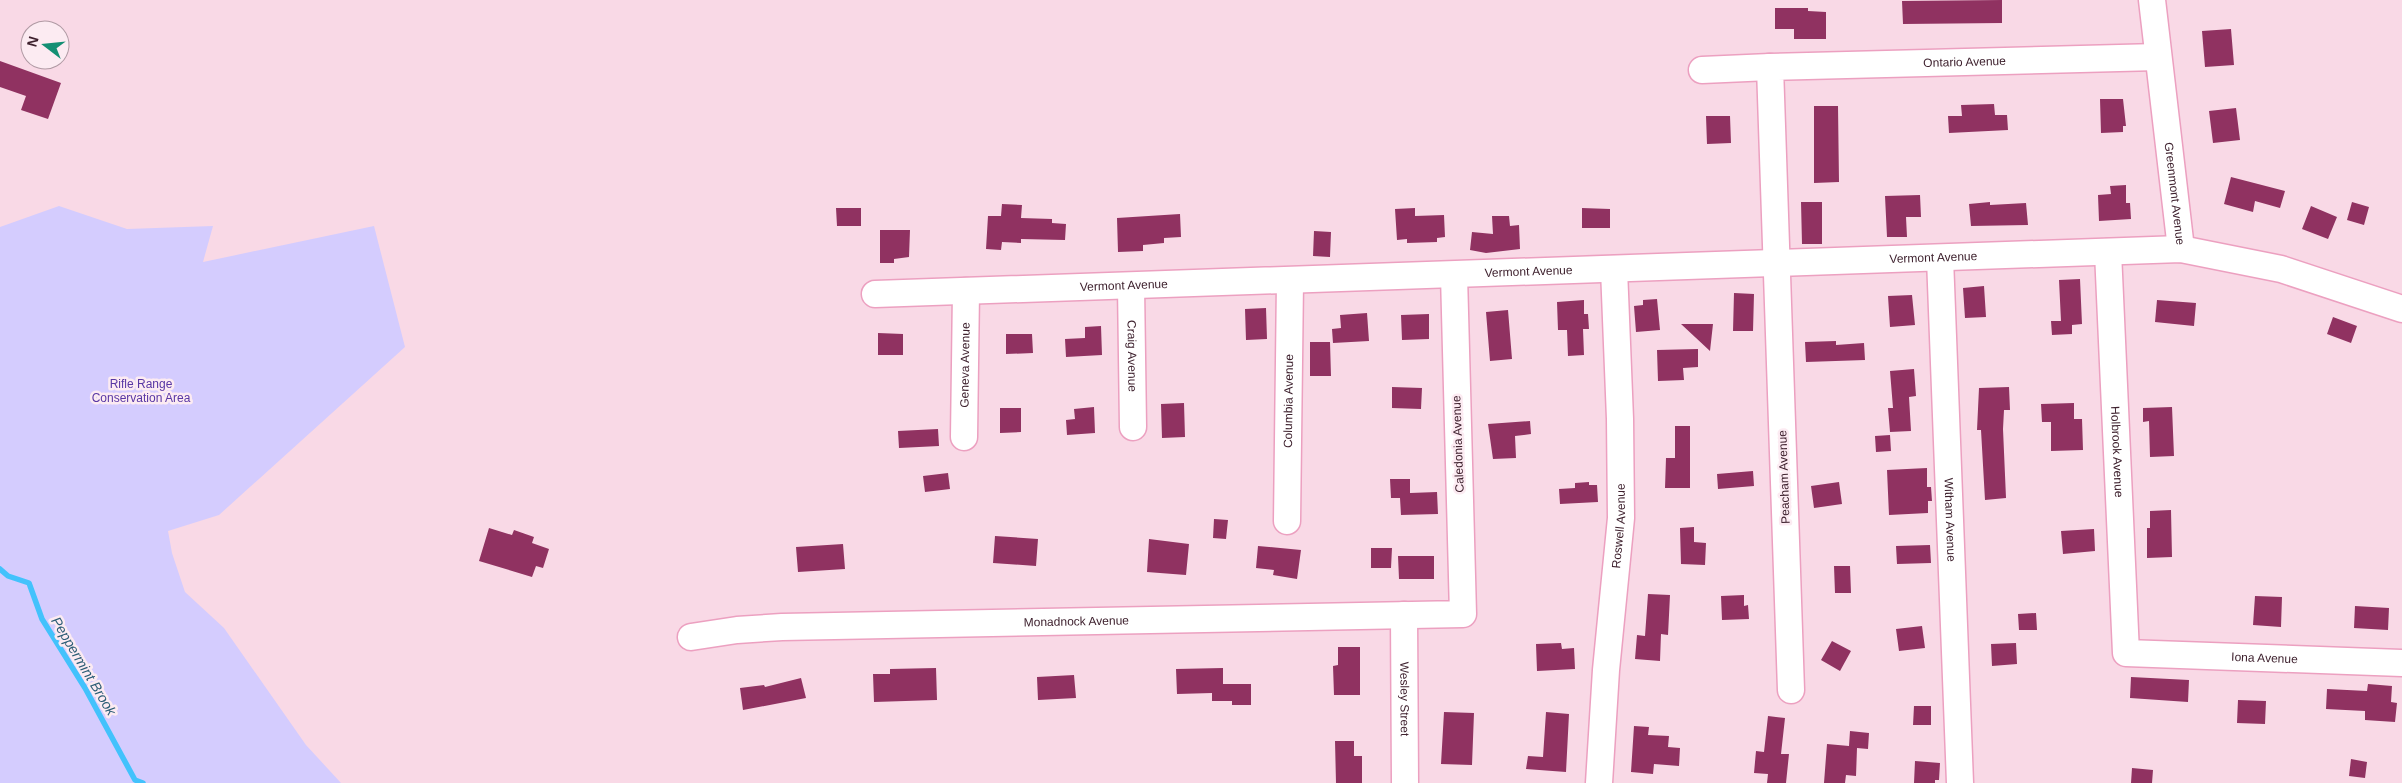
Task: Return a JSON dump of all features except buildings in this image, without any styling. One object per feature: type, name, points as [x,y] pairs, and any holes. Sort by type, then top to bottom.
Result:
[{"type":"street","name":"Greenmont Avenue","points":[[2152,0],[2181,249],[2281,269],[2402,309]]},
{"type":"street","name":"Ontario Avenue","points":[[1702,70],[2158,57]]},
{"type":"street","points":[[1770,67],[1776,264]]},
{"type":"street","name":"Vermont Avenue","points":[[875,294],[2181,249]]},
{"type":"street","name":"Holbrook Avenue","points":[[2108,252],[2126,652]]},
{"type":"street","name":"Witham Avenue","points":[[1940,258],[1960,783]]},
{"type":"street","name":"Peacham Avenue","points":[[1776,264],[1791,690]]},
{"type":"street","name":"Roswell Avenue","points":[[1599,783],[1606,670],[1621,518],[1620,419],[1614,269]]},
{"type":"street","name":"Caledonia Avenue","points":[[1454,275],[1463,614]]},
{"type":"street","name":"Columbia Avenue","points":[[1287,521],[1290,281]]},
{"type":"street","name":"Craig Avenue","points":[[1131,286],[1133,427]]},
{"type":"street","name":"Geneva Avenue","points":[[964,437],[966,291]]},
{"type":"street","name":"Monadnock Avenue","points":[[692,637],[737,630],[782,627],[1463,614]]},
{"type":"street","name":"Wesley Street","points":[[1404,615],[1405,783]]},
{"type":"street","name":"Iona Avenue","points":[[2126,652],[2402,663]]},
{"type":"green space","name":"Rifle Range Conservation Area","points":[[59,206],[127,229],[213,226],[203,262],[374,226],[405,347],[219,515],[168,531],[172,553],[185,592],[224,628],[306,745],[341,783],[0,783],[0,227]]},
{"type":"waterway","name":"Peppermint Brook","points":[[0,569],[8,576],[29,583],[42,619],[85,688],[135,780],[143,783]]}]
